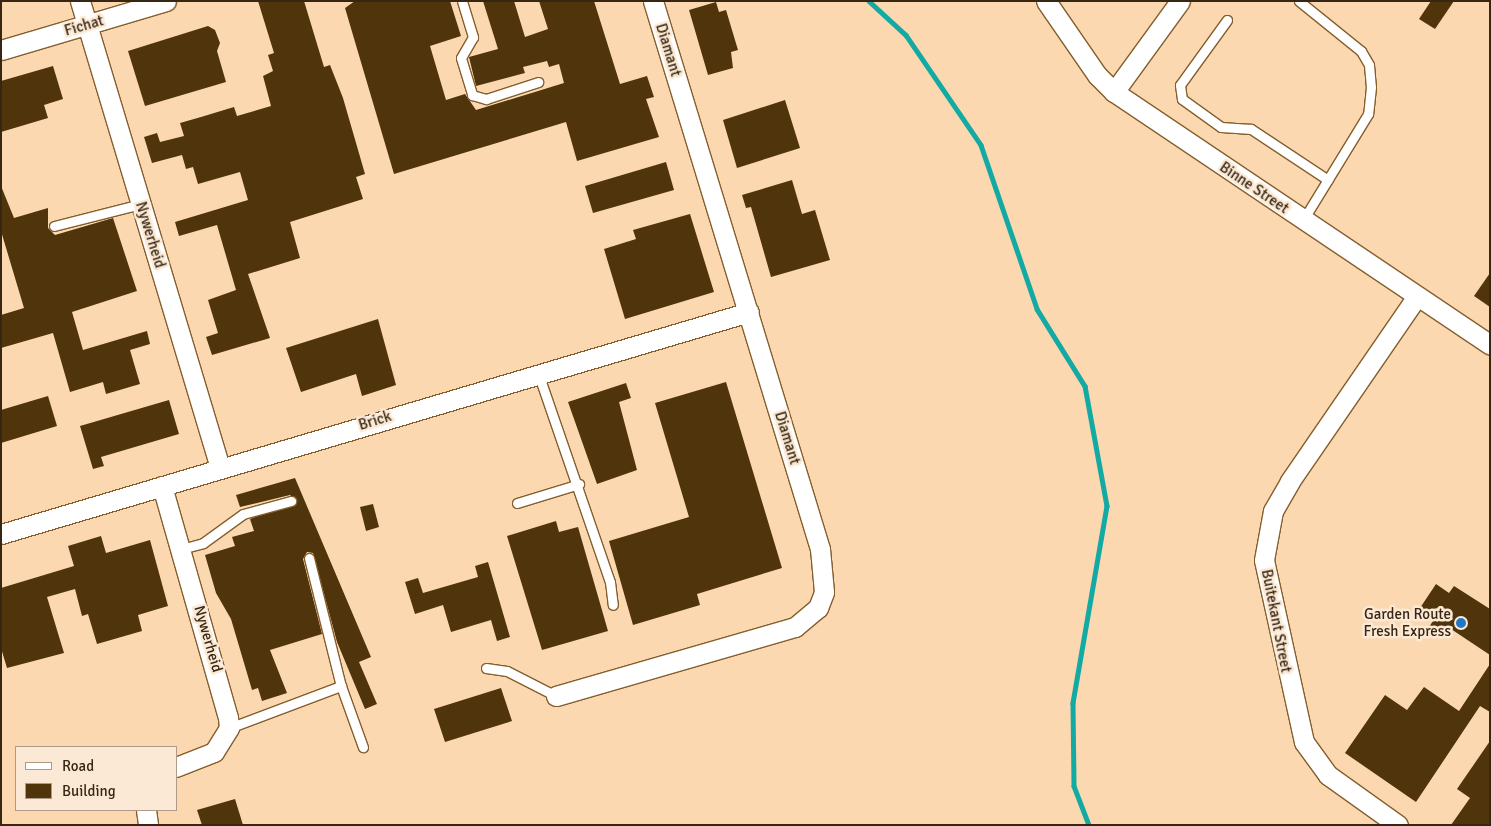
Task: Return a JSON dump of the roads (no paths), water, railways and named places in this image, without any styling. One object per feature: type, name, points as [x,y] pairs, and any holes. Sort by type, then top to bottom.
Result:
[{"type":"street","name":"Nywerheid","points":[[80,1],[220,468]]},
{"type":"street","name":"Fichat","points":[[1,50],[166,1]]},
{"type":"street","name":"Diamant","points":[[556,696],[795,627],[818,608],[826,572],[749,312],[653,1]]},
{"type":"street","name":"Binne Street","points":[[1046,1],[1097,75],[1114,92],[1490,346]]},
{"type":"street","points":[[1114,92],[1180,1]]},
{"type":"street","name":"Buitekant Street","points":[[1398,825],[1328,775],[1304,742],[1264,560],[1273,511],[1290,481],[1417,296]]},
{"type":"street","name":"Brick","points":[[1,534],[538,372],[749,312]]},
{"type":"street","name":"Nywerheid","points":[[162,486],[223,693],[229,728]]},
{"type":"street","points":[[178,766],[214,752],[229,728]]},
{"type":"street","points":[[146,811],[148,825]]},
{"type":"lane","points":[[462,1],[473,37],[461,58],[472,95],[486,99],[538,82]]},
{"type":"lane","points":[[1299,1],[1348,39],[1369,65],[1368,114],[1303,220]]},
{"type":"lane","points":[[1227,20],[1180,85],[1182,99],[1221,127],[1251,129],[1328,180]]},
{"type":"lane","points":[[54,226],[141,204]]},
{"type":"lane","points":[[538,372],[579,484],[610,582],[613,605]]},
{"type":"lane","points":[[517,503],[579,484]]},
{"type":"lane","points":[[181,549],[203,543],[243,514],[291,501]]},
{"type":"lane","points":[[309,558],[341,686],[362,747]]},
{"type":"lane","points":[[486,668],[507,672],[556,696]]},
{"type":"lane","points":[[229,728],[341,686]]},
{"type":"waterway","points":[[869,1],[906,35],[981,145],[1037,309],[1085,386],[1107,506],[1073,703],[1074,786],[1089,825]]},
{"type":"place","name":"Garden Route Fresh Express","points":[[1461,623]]}]
